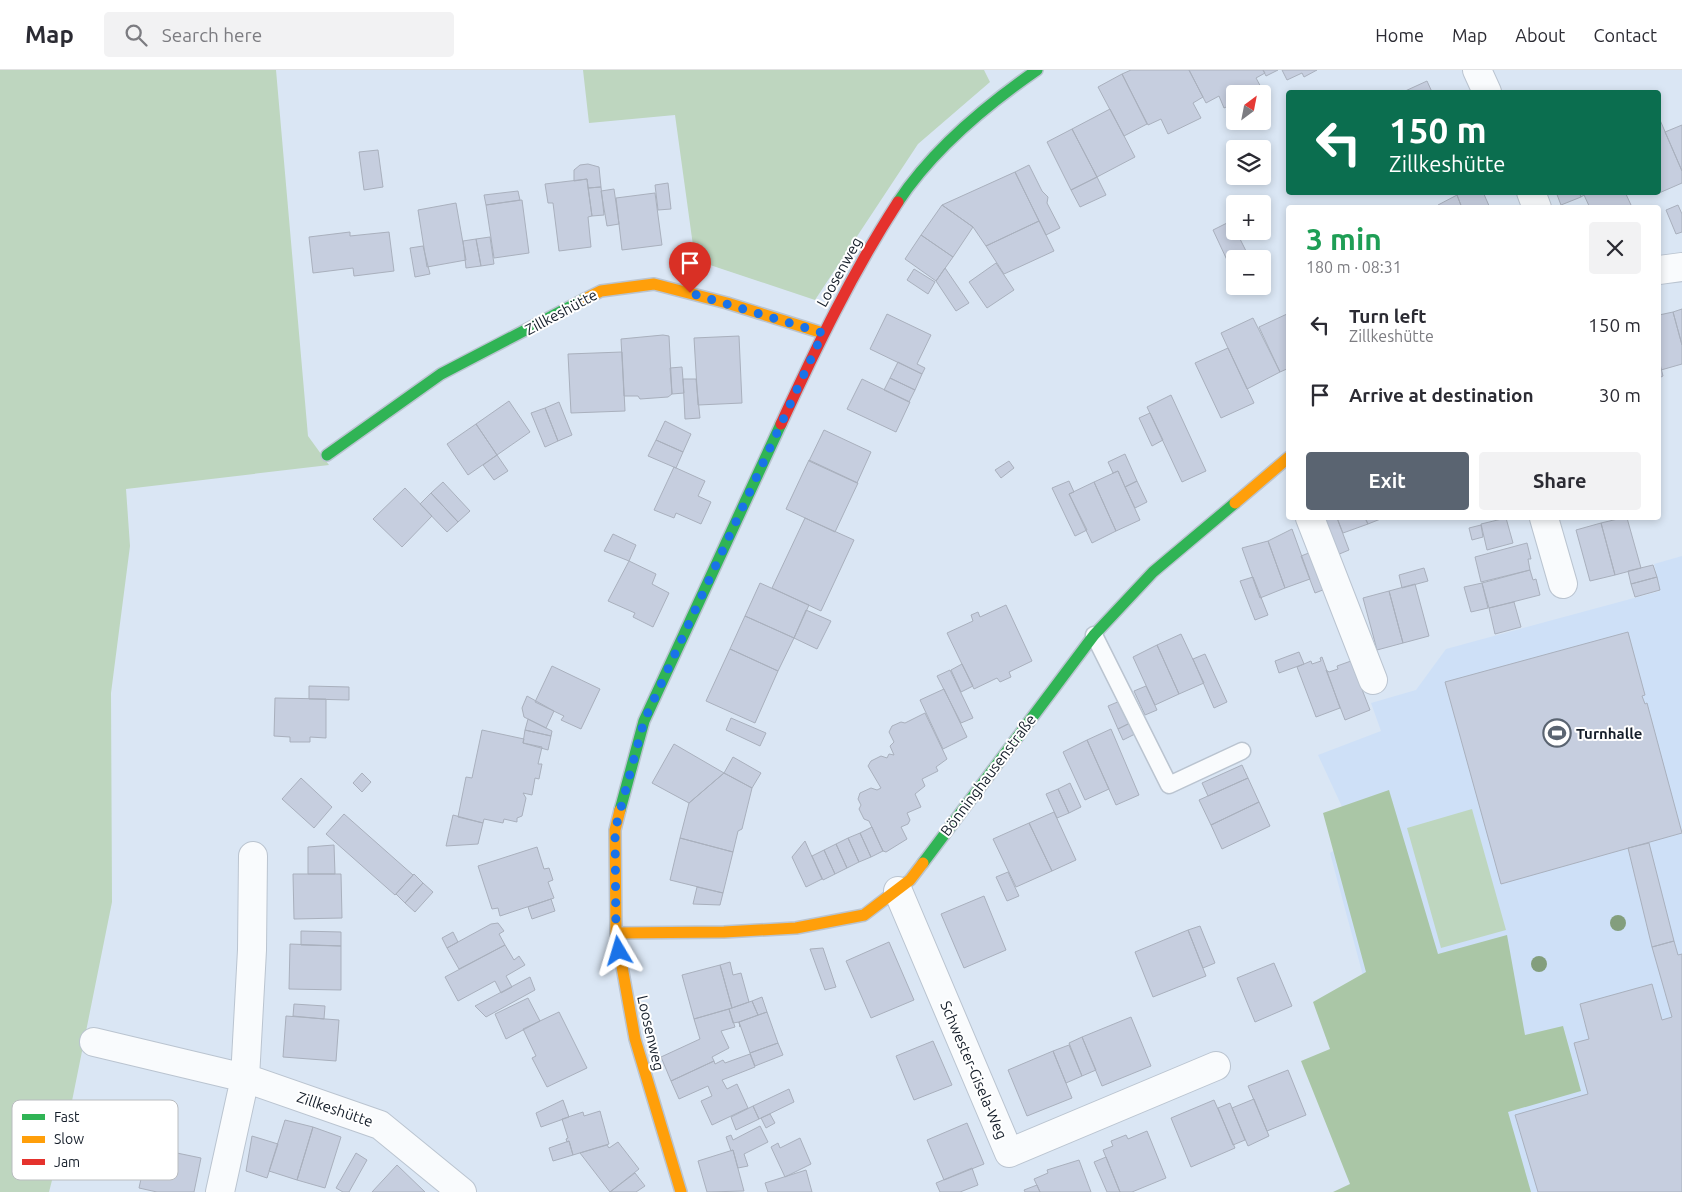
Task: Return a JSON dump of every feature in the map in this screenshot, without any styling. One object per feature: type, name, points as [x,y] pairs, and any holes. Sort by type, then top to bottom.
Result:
[{"type":"street","name":"Loosenweg","points":[[681,1192],[635,1039],[616,933],[615,830],[644,721],[823,333],[866,251],[908,187],[956,135],[1003,94],[1037,70]]},
{"type":"street","points":[[1477,70],[1486,90]]},
{"type":"street","points":[[1661,270],[1682,267]]},
{"type":"street","name":"Zillkeshütte","points":[[327,455],[440,374],[601,291],[654,284],[727,303],[823,333]]},
{"type":"street","name":"Bönninghausenstraße","points":[[616,933],[724,932],[796,928],[864,915],[910,880],[1094,635],[1153,572],[1286,461]]},
{"type":"street","points":[[1311,520],[1373,680]]},
{"type":"street","points":[[1545,520],[1563,584]]},
{"type":"street","points":[[220,1192],[245,1078],[252,950],[253,856]]},
{"type":"street","name":"Schwester-Gisela-Weg","points":[[898,891],[1009,1153],[1216,1066]]},
{"type":"street","name":"Zillkeshütte","points":[[94,1042],[245,1078],[380,1125],[462,1192]]},
{"type":"lane","points":[[1094,635],[1169,786],[1242,751]]},
{"type":"shaded area","points":[[1682,556],[1682,1192],[1401,1192],[1415,1169],[1330,853],[1356,837],[1318,755],[1381,731],[1371,703],[1416,690],[1446,649],[1660,591],[1654,564]]},
{"type":"green space","points":[[0,70],[276,70],[308,436],[329,465],[126,489],[130,546],[111,693],[112,902],[72,1100],[12,1100],[12,1180],[52,1180],[49,1192],[0,1192]]},
{"type":"green space","points":[[583,70],[984,70],[990,82],[918,144],[815,300],[695,260],[675,115],[589,123]]},
{"type":"green space","points":[[1389,790],[1438,954],[1507,935],[1525,1035],[1563,1026],[1581,1091],[1508,1112],[1531,1192],[1333,1192],[1350,1184],[1301,1061],[1330,1049],[1313,1002],[1366,972],[1323,813]]},
{"type":"green space","points":[[1472,809],[1506,930],[1441,948],[1407,828]]},
{"type":"building","points":[[1131,70],[1189,70],[1203,97],[1193,103],[1201,118],[1168,134],[1161,119],[1148,125],[1122,74]]},
{"type":"building","points":[[1189,70],[1263,70],[1265,73],[1256,78],[1260,85],[1226,85],[1226,107],[1224,108],[1219,96],[1206,103]]},
{"type":"building","points":[[1263,70],[1278,70],[1266,76]]},
{"type":"building","points":[[1282,70],[1317,70],[1304,77],[1302,73],[1287,80]]},
{"type":"building","points":[[1122,74],[1147,124],[1124,136],[1098,87]]},
{"type":"building","points":[[1427,81],[1431,90],[1407,90]]},
{"type":"building","points":[[1110,109],[1135,157],[1097,177],[1072,129]]},
{"type":"building","points":[[1661,122],[1682,171],[1682,183],[1661,192]]},
{"type":"building","points":[[1682,125],[1682,171],[1665,132]]},
{"type":"building","points":[[1072,129],[1097,177],[1071,190],[1047,142]]},
{"type":"building","points":[[378,150],[383,187],[364,190],[359,152]]},
{"type":"building","points":[[588,164],[599,167],[601,187],[588,188],[587,179],[574,181],[574,170],[580,165]]},
{"type":"building","points":[[1029,165],[1042,191],[1048,197],[1047,203],[1060,228],[1046,235],[1015,172]]},
{"type":"building","points":[[1015,172],[1039,221],[986,246],[973,227],[942,205]]},
{"type":"building","points":[[1097,177],[1106,195],[1080,207],[1071,190]]},
{"type":"building","points":[[587,179],[592,216],[588,217],[591,247],[559,251],[553,203],[548,203],[545,184]]},
{"type":"building","points":[[668,183],[671,209],[658,210],[655,185]]},
{"type":"building","points":[[601,187],[604,215],[592,216],[588,188]]},
{"type":"building","points":[[614,189],[619,224],[607,226],[601,191]]},
{"type":"building","points":[[518,191],[520,200],[486,205],[484,195]]},
{"type":"building","points":[[655,193],[662,245],[622,250],[616,198]]},
{"type":"building","points":[[1457,195],[1484,195],[1489,205],[1461,205]]},
{"type":"building","points":[[1457,195],[1461,205],[1438,205]]},
{"type":"building","points":[[1557,195],[1580,195],[1581,197],[1561,205]]},
{"type":"building","points":[[1584,195],[1626,195],[1631,205],[1589,205]]},
{"type":"building","points":[[522,200],[529,253],[494,258],[486,205]]},
{"type":"building","points":[[456,203],[466,260],[427,267],[418,210]]},
{"type":"building","points":[[942,205],[973,227],[953,257],[921,235]]},
{"type":"building","points":[[1678,205],[1682,214],[1682,232],[1676,234],[1666,210]]},
{"type":"building","points":[[1039,221],[1054,251],[1004,274],[986,246]]},
{"type":"building","points":[[1226,224],[1226,240],[1240,240],[1246,250],[1226,250],[1226,258],[1213,230]]},
{"type":"building","points":[[350,232],[350,236],[389,232],[394,271],[354,276],[353,268],[313,273],[309,237]]},
{"type":"building","points":[[921,235],[953,257],[936,281],[905,259]]},
{"type":"building","points":[[490,237],[494,264],[481,266],[476,239]]},
{"type":"building","points":[[476,239],[481,266],[466,268],[463,241]]},
{"type":"building","points":[[423,246],[430,274],[415,277],[410,248]]},
{"type":"building","points":[[996,263],[1014,290],[987,308],[969,282]]},
{"type":"building","points":[[945,268],[969,303],[956,311],[936,281]]},
{"type":"building","points":[[914,269],[935,282],[928,294],[907,280]]},
{"type":"building","points":[[1682,309],[1682,345],[1673,312]]},
{"type":"building","points":[[1673,312],[1682,345],[1682,364],[1661,370],[1661,315]]},
{"type":"building","points":[[887,314],[931,335],[917,364],[925,368],[922,374],[870,349]]},
{"type":"building","points":[[1286,314],[1286,369],[1280,372],[1259,327]]},
{"type":"building","points":[[1253,318],[1280,372],[1247,389],[1221,333]]},
{"type":"building","points":[[669,336],[672,394],[668,397],[640,399],[638,396],[624,396],[621,339]]},
{"type":"building","points":[[739,336],[742,403],[698,405],[694,338]]},
{"type":"building","points":[[1228,348],[1254,403],[1221,418],[1195,363]]},
{"type":"building","points":[[622,352],[625,411],[571,413],[568,354]]},
{"type":"building","points":[[898,362],[922,374],[915,390],[890,378]]},
{"type":"building","points":[[682,367],[684,393],[672,394],[670,368]]},
{"type":"building","points":[[890,378],[915,390],[909,402],[884,390]]},
{"type":"building","points":[[683,379],[696,379],[700,418],[685,419]]},
{"type":"building","points":[[862,379],[910,402],[896,432],[847,409]]},
{"type":"building","points":[[1171,395],[1206,471],[1182,482],[1147,407]]},
{"type":"building","points":[[509,401],[530,432],[497,455],[476,424]]},
{"type":"building","points":[[559,402],[572,435],[558,441],[545,408]]},
{"type":"building","points":[[545,408],[558,441],[545,447],[531,413]]},
{"type":"building","points":[[1150,413],[1163,440],[1152,446],[1139,418]]},
{"type":"building","points":[[665,421],[691,434],[683,452],[656,440]]},
{"type":"building","points":[[476,424],[497,455],[468,475],[447,444]]},
{"type":"building","points":[[824,430],[871,452],[857,483],[809,461]]},
{"type":"building","points":[[656,440],[683,452],[676,468],[648,456]]},
{"type":"building","points":[[1125,454],[1137,481],[1125,487],[1118,471],[1113,473],[1108,462]]},
{"type":"building","points":[[497,455],[508,471],[494,480],[483,465]]},
{"type":"building","points":[[809,460],[858,483],[835,532],[786,509]]},
{"type":"building","points":[[1009,461],[1014,468],[1001,478],[995,470]]},
{"type":"building","points":[[674,467],[705,481],[698,496],[711,502],[701,524],[676,513],[674,518],[654,510]]},
{"type":"building","points":[[1118,471],[1140,520],[1116,531],[1094,482]]},
{"type":"building","points":[[1069,481],[1074,492],[1069,494],[1087,530],[1075,536],[1052,488]]},
{"type":"building","points":[[1137,481],[1147,502],[1135,508],[1125,487]]},
{"type":"building","points":[[443,482],[470,511],[458,522],[431,493]]},
{"type":"building","points":[[1094,482],[1116,531],[1092,543],[1069,494]]},
{"type":"building","points":[[405,488],[432,516],[402,547],[373,519]]},
{"type":"building","points":[[431,493],[458,522],[447,532],[420,504]]},
{"type":"building","points":[[805,518],[854,540],[821,611],[772,588]]},
{"type":"building","points":[[1324,520],[1338,520],[1349,550],[1337,555]]},
{"type":"building","points":[[1338,520],[1366,520],[1368,524],[1343,533]]},
{"type":"building","points":[[1366,520],[1378,520],[1368,524]]},
{"type":"building","points":[[1507,520],[1513,543],[1487,550],[1481,524]]},
{"type":"building","points":[[1614,520],[1628,520],[1641,568],[1615,575],[1601,523]]},
{"type":"building","points":[[1601,523],[1615,575],[1590,581],[1576,530]]},
{"type":"building","points":[[1481,525],[1483,537],[1472,540],[1469,528]]},
{"type":"building","points":[[1292,529],[1310,579],[1285,588],[1268,541]]},
{"type":"building","points":[[613,534],[636,545],[629,561],[604,551]]},
{"type":"building","points":[[1268,541],[1285,588],[1260,598],[1242,548]]},
{"type":"building","points":[[1527,543],[1531,559],[1528,559],[1530,570],[1481,582],[1475,557]]},
{"type":"building","points":[[1314,551],[1328,588],[1315,593],[1301,556]]},
{"type":"building","points":[[629,561],[656,574],[652,584],[669,593],[653,627],[633,617],[635,613],[608,601]]},
{"type":"building","points":[[1653,565],[1657,577],[1631,584],[1628,571]]},
{"type":"building","points":[[1424,568],[1428,581],[1402,588],[1399,575]]},
{"type":"building","points":[[1530,570],[1533,580],[1536,579],[1540,595],[1489,608],[1482,583]]},
{"type":"building","points":[[1253,577],[1268,615],[1255,620],[1240,581]]},
{"type":"building","points":[[1657,577],[1660,590],[1635,597],[1631,584]]},
{"type":"building","points":[[760,583],[809,605],[794,638],[745,616]]},
{"type":"building","points":[[1482,583],[1488,608],[1471,612],[1464,587]]},
{"type":"building","points":[[1415,584],[1429,636],[1403,643],[1389,591]]},
{"type":"building","points":[[1389,591],[1403,643],[1377,650],[1363,598]]},
{"type":"building","points":[[1514,602],[1521,627],[1495,634],[1489,608]]},
{"type":"building","points":[[1006,605],[1032,661],[1009,672],[1011,677],[1000,682],[997,678],[974,689],[947,633],[973,621],[971,615],[978,612],[980,617]]},
{"type":"building","points":[[806,610],[831,621],[817,649],[794,638]]},
{"type":"building","points":[[745,616],[794,638],[778,671],[730,649]]},
{"type":"building","name":"Turnhalle","points":[[1628,632],[1645,695],[1642,696],[1645,704],[1647,703],[1682,833],[1501,884],[1445,682]]},
{"type":"building","points":[[1181,634],[1204,683],[1179,694],[1157,645]]},
{"type":"building","points":[[1157,645],[1179,694],[1155,705],[1133,657]]},
{"type":"building","points":[[730,649],[778,671],[755,723],[706,701]]},
{"type":"building","points":[[1299,652],[1304,664],[1279,673],[1275,661]]},
{"type":"building","points":[[1205,654],[1227,702],[1214,708],[1193,659]]},
{"type":"building","points":[[1322,657],[1340,708],[1316,717],[1297,667],[1311,661],[1312,664],[1321,661],[1320,658]]},
{"type":"building","points":[[1351,661],[1370,710],[1345,720],[1326,670],[1329,672],[1338,669],[1337,666]]},
{"type":"building","points":[[962,664],[973,686],[961,692],[951,670]]},
{"type":"building","points":[[552,666],[600,689],[581,729],[561,720],[564,716],[535,702]]},
{"type":"building","points":[[950,670],[973,718],[961,723],[937,676]]},
{"type":"building","points":[[309,686],[349,687],[349,700],[309,699]]},
{"type":"building","points":[[1146,686],[1157,710],[1145,715],[1134,691]]},
{"type":"building","points":[[944,689],[967,737],[943,749],[920,700]]},
{"type":"building","points":[[527,696],[554,711],[546,728],[524,717],[522,708]]},
{"type":"building","points":[[275,698],[326,699],[326,738],[310,737],[310,742],[290,742],[290,737],[274,736]]},
{"type":"building","points":[[1120,701],[1130,723],[1118,729],[1108,706]]},
{"type":"building","points":[[925,713],[947,759],[936,767],[938,771],[922,779],[925,786],[915,794],[921,807],[907,813],[910,820],[908,824],[901,827],[907,839],[886,852],[883,851],[869,821],[864,819],[859,809],[861,805],[858,799],[860,793],[871,788],[877,790],[881,788],[868,766],[871,761],[881,756],[887,758],[889,754],[894,755],[890,746],[894,742],[889,732],[892,726],[901,722],[905,723]]},
{"type":"building","points":[[731,718],[766,733],[760,746],[726,730]]},
{"type":"building","points":[[528,719],[552,731],[551,736],[525,730]]},
{"type":"building","points":[[1130,723],[1135,734],[1123,740],[1118,729]]},
{"type":"building","points":[[1111,729],[1139,795],[1116,805],[1087,740]]},
{"type":"building","points":[[482,730],[524,739],[523,743],[542,747],[538,764],[542,764],[539,779],[535,778],[532,795],[523,793],[526,798],[522,816],[517,818],[517,822],[504,819],[503,823],[484,819],[483,823],[458,817],[466,777],[472,778]]},
{"type":"building","points":[[525,730],[551,736],[548,750],[523,743]]},
{"type":"building","points":[[1087,740],[1109,789],[1085,800],[1063,752]]},
{"type":"building","points":[[674,744],[724,773],[689,803],[652,783]]},
{"type":"building","points":[[733,757],[761,773],[752,788],[724,773]]},
{"type":"building","points":[[1242,765],[1248,778],[1208,796],[1202,783]]},
{"type":"building","points":[[362,773],[371,782],[362,792],[353,783]]},
{"type":"building","points":[[724,773],[752,788],[742,829],[738,831],[733,852],[680,838],[689,803]]},
{"type":"building","points":[[301,778],[332,807],[314,828],[282,799]]},
{"type":"building","points":[[1248,778],[1259,802],[1211,825],[1199,800]]},
{"type":"building","points":[[1070,783],[1081,807],[1069,813],[1058,789]]},
{"type":"building","points":[[1058,789],[1069,813],[1057,818],[1046,794]]},
{"type":"building","points":[[1259,802],[1270,826],[1222,849],[1211,825]]},
{"type":"building","points":[[1054,812],[1076,860],[1052,871],[1029,823]]},
{"type":"building","points":[[344,814],[413,875],[395,895],[326,834]]},
{"type":"building","points":[[453,815],[483,823],[478,844],[446,846]]},
{"type":"building","points":[[1029,823],[1052,871],[1016,887],[993,839]]},
{"type":"building","points":[[872,827],[883,851],[871,857],[860,833]]},
{"type":"building","points":[[860,833],[871,857],[859,862],[848,838]]},
{"type":"building","points":[[680,838],[733,852],[723,893],[670,880]]},
{"type":"building","points":[[848,838],[859,862],[847,868],[836,844]]},
{"type":"building","points":[[805,841],[822,879],[806,887],[792,857]]},
{"type":"building","points":[[1649,843],[1674,941],[1652,947],[1628,848]]},
{"type":"building","points":[[836,844],[847,868],[835,874],[824,850]]},
{"type":"building","points":[[334,845],[335,874],[308,874],[308,847]]},
{"type":"building","points":[[537,847],[544,869],[549,868],[553,880],[548,882],[554,898],[500,916],[498,908],[492,909],[478,866]]},
{"type":"building","points":[[824,850],[835,874],[823,880],[812,856]]},
{"type":"building","points":[[1008,872],[1019,896],[1007,901],[996,877]]},
{"type":"building","points":[[293,874],[341,874],[342,918],[294,919]]},
{"type":"building","points":[[414,874],[423,883],[405,903],[396,894]]},
{"type":"building","points":[[423,883],[433,892],[415,912],[405,903]]},
{"type":"building","points":[[697,887],[723,893],[720,905],[693,904]]},
{"type":"building","points":[[984,896],[1006,950],[964,968],[941,914]]},
{"type":"building","points":[[551,899],[555,911],[532,919],[528,907]]},
{"type":"building","points":[[498,923],[504,931],[499,934],[505,945],[459,969],[447,948],[491,924]]},
{"type":"building","points":[[1200,926],[1215,963],[1203,968],[1188,930]]},
{"type":"building","points":[[1188,930],[1206,976],[1153,997],[1135,952]]},
{"type":"building","points":[[301,931],[341,932],[341,946],[301,945]]},
{"type":"building","points":[[453,932],[458,942],[447,948],[442,938]]},
{"type":"building","points":[[1674,941],[1678,955],[1682,954],[1682,1192],[1538,1192],[1515,1115],[1588,1094],[1574,1043],[1589,1039],[1580,1004],[1652,984],[1662,1020],[1672,1017],[1652,947]]},
{"type":"building","points":[[889,942],[914,1000],[871,1018],[846,961]]},
{"type":"building","points":[[290,944],[341,946],[341,990],[289,989]]},
{"type":"building","points":[[505,945],[514,960],[519,956],[525,965],[506,976],[512,987],[501,993],[495,981],[458,1001],[445,977]]},
{"type":"building","points":[[823,948],[836,987],[825,990],[810,949]]},
{"type":"building","points":[[730,962],[733,975],[741,973],[749,1002],[732,1008],[720,965]]},
{"type":"building","points":[[1274,963],[1292,1006],[1255,1022],[1237,978]]},
{"type":"building","points":[[720,965],[732,1008],[694,1019],[682,975]]},
{"type":"building","points":[[530,977],[535,990],[486,1017],[475,1006]]},
{"type":"building","points":[[762,997],[767,1012],[758,1015],[752,1001]]},
{"type":"building","points":[[528,998],[540,1021],[506,1039],[495,1014]]},
{"type":"building","points":[[752,1001],[758,1015],[733,1023],[729,1009]]},
{"type":"building","points":[[294,1004],[325,1006],[324,1019],[293,1016]]},
{"type":"building","points":[[729,1009],[735,1027],[721,1031],[729,1048],[712,1057],[714,1061],[671,1081],[661,1057],[700,1039],[694,1019]]},
{"type":"building","points":[[559,1012],[587,1068],[547,1087],[532,1058],[536,1056],[523,1029]]},
{"type":"building","points":[[767,1012],[778,1043],[750,1053],[739,1022]]},
{"type":"building","points":[[286,1016],[339,1020],[336,1061],[283,1057]]},
{"type":"building","points":[[1131,1017],[1151,1066],[1102,1086],[1082,1037]]},
{"type":"building","points":[[1082,1037],[1096,1070],[1082,1076],[1069,1043]]},
{"type":"building","points":[[933,1041],[952,1085],[914,1100],[896,1056]]},
{"type":"building","points":[[778,1043],[783,1055],[755,1066],[750,1053]]},
{"type":"building","points":[[1069,1045],[1082,1076],[1066,1083],[1053,1051]]},
{"type":"building","points":[[1053,1051],[1072,1098],[1027,1116],[1008,1070]]},
{"type":"building","points":[[750,1054],[755,1067],[722,1080],[727,1089],[737,1084],[748,1108],[712,1125],[701,1101],[712,1096],[708,1086],[679,1099],[671,1081],[714,1061],[715,1064],[723,1060],[725,1063]]},
{"type":"building","points":[[1288,1070],[1306,1115],[1267,1131],[1248,1086]]},
{"type":"building","points":[[789,1089],[794,1102],[759,1119],[753,1106]]},
{"type":"building","points":[[1254,1099],[1269,1136],[1248,1146],[1232,1108]]},
{"type":"building","points":[[563,1100],[569,1117],[541,1127],[536,1113]]},
{"type":"building","points":[[1214,1100],[1235,1148],[1191,1167],[1171,1118]]},
{"type":"building","points":[[1230,1103],[1245,1140],[1233,1145],[1218,1108]]},
{"type":"building","points":[[753,1106],[759,1119],[736,1130],[731,1117]]},
{"type":"building","points":[[600,1111],[609,1144],[573,1155],[569,1141],[567,1142],[566,1139],[568,1138],[562,1119],[583,1112],[584,1116]]},
{"type":"building","points":[[770,1114],[775,1123],[766,1128],[761,1118]]},
{"type":"building","points":[[285,1120],[313,1127],[297,1180],[269,1171]]},
{"type":"building","points":[[967,1123],[984,1164],[944,1180],[927,1140]]},
{"type":"building","points":[[760,1126],[768,1142],[744,1154],[748,1166],[738,1168],[733,1150],[731,1151],[726,1137],[731,1135],[733,1140]]},
{"type":"building","points":[[313,1127],[341,1137],[325,1188],[297,1180]]},
{"type":"building","points":[[1147,1131],[1166,1178],[1132,1192],[1120,1192],[1103,1150],[1113,1146],[1111,1141],[1126,1135],[1128,1139]]},
{"type":"building","points":[[252,1136],[278,1144],[267,1178],[246,1171]]},
{"type":"building","points":[[800,1138],[811,1164],[785,1177],[771,1147],[778,1143],[780,1148]]},
{"type":"building","points":[[569,1141],[573,1155],[553,1161],[549,1148]]},
{"type":"building","points":[[618,1142],[639,1169],[610,1192],[580,1153],[607,1145],[609,1148]]},
{"type":"building","points":[[733,1150],[744,1191],[707,1192],[698,1161]]},
{"type":"building","points":[[178,1153],[201,1158],[194,1192],[157,1192],[139,1188],[141,1180],[178,1180]]},
{"type":"building","points":[[356,1153],[367,1160],[349,1192],[343,1192],[336,1188]]},
{"type":"building","points":[[1106,1157],[1120,1192],[1107,1192],[1094,1162]]},
{"type":"building","points":[[1079,1160],[1091,1192],[1040,1192],[1034,1179],[1048,1173],[1047,1170]]},
{"type":"building","points":[[397,1165],[425,1192],[372,1192]]},
{"type":"building","points":[[972,1168],[978,1185],[960,1192],[940,1192],[936,1183]]},
{"type":"building","points":[[806,1170],[812,1192],[768,1192],[765,1183]]},
{"type":"building","points":[[635,1173],[645,1186],[636,1192],[610,1192]]},
{"type":"building","points":[[1037,1185],[1040,1192],[1025,1192],[1024,1190]]},
{"type":"traffic: fast","points":[[898,202],[927,164],[944,146],[998,98],[1037,70]]},
{"type":"traffic: fast","points":[[327,455],[441,374],[585,299]]},
{"type":"traffic: fast","points":[[620,810],[644,721],[781,424]]},
{"type":"traffic: fast","points":[[923,863],[1094,635],[1153,572],[1235,503]]},
{"type":"traffic: slow","points":[[585,299],[601,291],[654,284],[727,303],[823,333]]},
{"type":"traffic: slow","points":[[1235,503],[1286,460]]},
{"type":"traffic: slow","points":[[620,810],[615,830],[616,933],[635,1039],[681,1192]]},
{"type":"traffic: slow","points":[[616,933],[724,932],[796,928],[864,915],[910,880],[923,863]]},
{"type":"traffic: jam","points":[[781,424],[835,311],[865,256],[898,202]]},
{"type":"place","name":"Turnhalle","points":[[1557,733]]},
{"type":"route","points":[[619,951],[616,933],[615,830],[644,721],[823,333],[690,293]]}]
